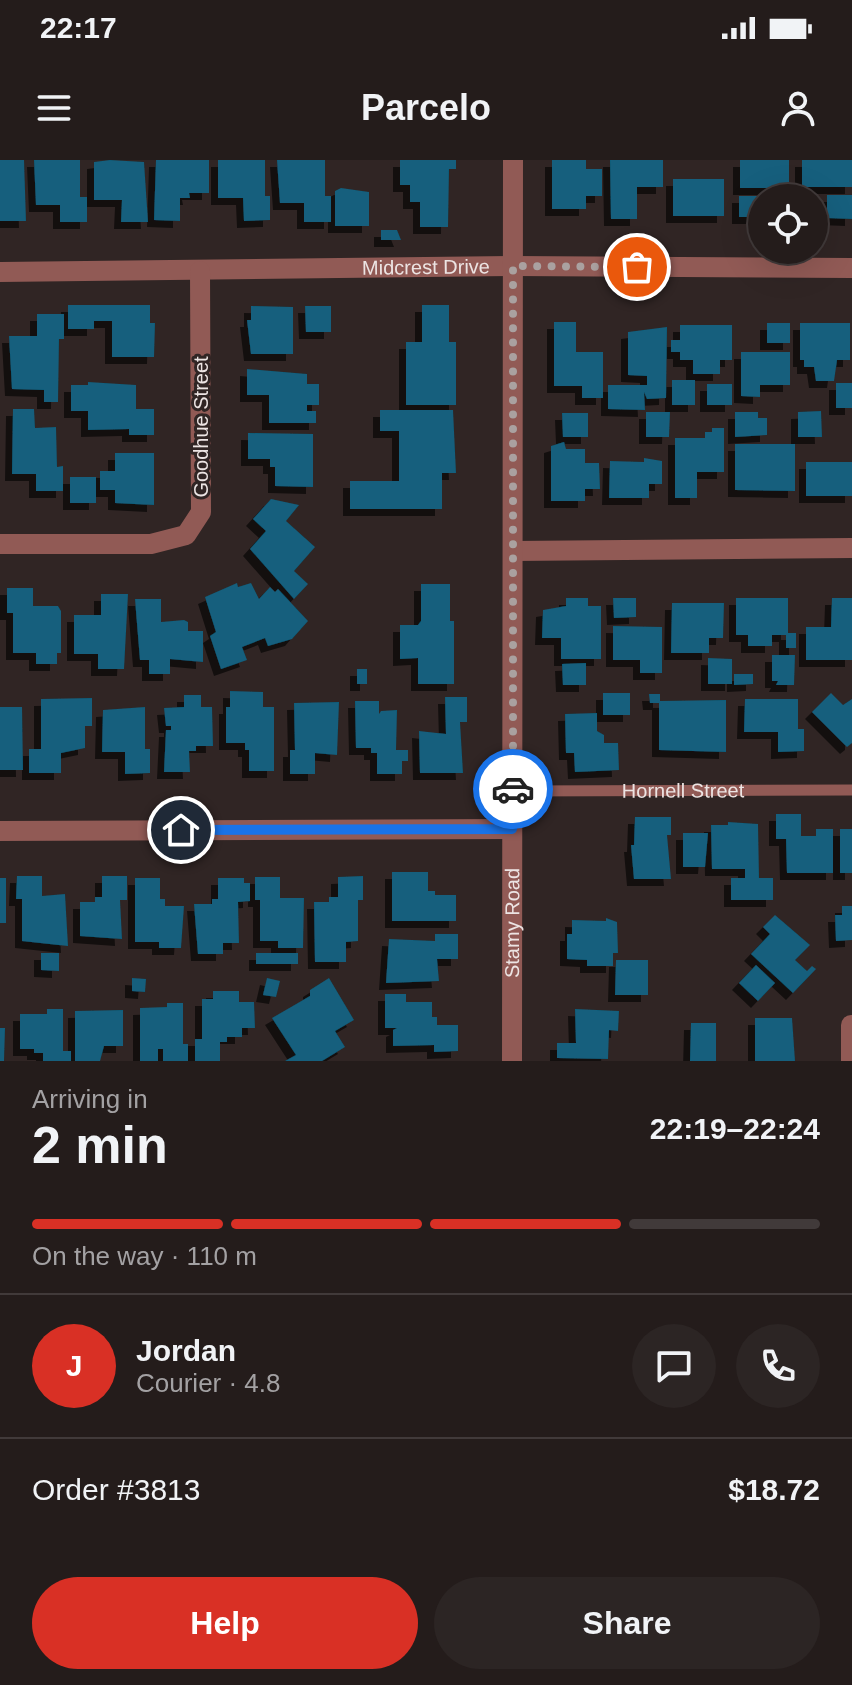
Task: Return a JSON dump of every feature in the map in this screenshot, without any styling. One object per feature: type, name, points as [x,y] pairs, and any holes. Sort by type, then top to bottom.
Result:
[{"type":"street","name":"Stamy Road","points":[[512,1061],[513,160]]},
{"type":"street","name":"Midcrest Drive","points":[[0,272],[513,266],[852,268]]},
{"type":"street","name":"Goodhue Street","points":[[0,544],[151,544],[186,535],[201,512],[200,271]]},
{"type":"street","points":[[513,551],[852,548]]},
{"type":"street","points":[[0,831],[512,829]]},
{"type":"street","points":[[851,1025],[851,1061]]},
{"type":"lane","name":"Hornell Street","points":[[513,791],[852,790]]},
{"type":"building","points":[[0,160],[24,160],[26,221],[0,221]]},
{"type":"building","points":[[34,160],[80,160],[80,197],[87,197],[87,222],[60,222],[60,205],[36,205]]},
{"type":"building","points":[[156,160],[209,160],[209,193],[189,193],[190,198],[180,198],[180,221],[154,220]]},
{"type":"building","points":[[218,160],[265,160],[265,196],[270,196],[270,220],[244,221],[243,198],[218,198]]},
{"type":"building","points":[[277,160],[325,160],[325,196],[331,196],[331,222],[304,222],[304,203],[280,203]]},
{"type":"building","points":[[400,160],[456,160],[456,169],[449,169],[448,227],[420,227],[420,202],[410,202],[410,185],[400,185]]},
{"type":"building","points":[[552,160],[586,160],[586,169],[602,169],[602,196],[586,196],[586,209],[552,209]]},
{"type":"building","points":[[610,160],[663,160],[663,187],[637,187],[637,219],[611,219]]},
{"type":"building","points":[[740,160],[789,160],[789,184],[748,184],[748,188],[740,188]]},
{"type":"building","points":[[802,160],[852,160],[852,187],[802,184]]},
{"type":"building","points":[[94,162],[144,162],[148,222],[121,222],[122,200],[94,200]]},
{"type":"building","points":[[673,179],[724,179],[724,216],[673,216]]},
{"type":"building","points":[[341,188],[369,192],[369,226],[335,226],[335,191]]},
{"type":"building","points":[[828,195],[852,195],[852,219],[828,218]]},
{"type":"building","points":[[739,196],[748,196],[748,217],[739,217]]},
{"type":"building","points":[[381,230],[397,230],[401,240],[381,240]]},
{"type":"building","points":[[68,305],[150,305],[150,323],[155,323],[154,357],[112,357],[112,321],[94,321],[94,329],[68,329]]},
{"type":"building","points":[[422,305],[449,305],[449,342],[456,342],[456,405],[406,405],[406,342],[422,342]]},
{"type":"building","points":[[251,306],[293,307],[293,354],[251,354],[247,320],[251,320]]},
{"type":"building","points":[[305,306],[331,306],[331,332],[306,332]]},
{"type":"building","points":[[37,314],[64,314],[64,339],[59,339],[58,402],[44,402],[44,390],[12,389],[9,336],[37,336]]},
{"type":"building","points":[[554,322],[576,322],[576,352],[603,352],[603,398],[582,398],[582,386],[554,386]]},
{"type":"building","points":[[767,323],[790,323],[790,343],[767,343]]},
{"type":"building","points":[[800,323],[850,323],[850,360],[837,360],[834,381],[816,381],[814,367],[804,367],[804,360],[800,360]]},
{"type":"building","points":[[680,325],[732,325],[732,360],[720,360],[720,374],[693,374],[693,360],[680,360],[680,352],[671,352],[671,340],[680,340]]},
{"type":"building","points":[[667,327],[666,398],[647,399],[644,392],[645,410],[608,409],[608,385],[647,385],[647,376],[628,375],[628,332]]},
{"type":"building","points":[[741,352],[790,352],[790,385],[760,385],[760,397],[741,396]]},
{"type":"building","points":[[247,369],[307,374],[307,384],[319,384],[319,405],[307,405],[307,411],[316,411],[316,423],[269,423],[269,395],[247,395]]},
{"type":"building","points":[[672,380],[695,380],[695,405],[672,405]]},
{"type":"building","points":[[88,382],[136,385],[136,409],[154,409],[154,435],[129,435],[129,429],[88,430],[88,411],[71,411],[71,385],[88,385]]},
{"type":"building","points":[[836,383],[852,383],[852,408],[836,408]]},
{"type":"building","points":[[707,384],[732,384],[732,405],[707,405]]},
{"type":"building","points":[[13,409],[34,409],[35,428],[56,427],[57,467],[63,466],[63,491],[36,491],[36,474],[12,474]]},
{"type":"building","points":[[380,410],[453,410],[456,473],[442,473],[442,509],[350,509],[350,481],[399,481],[399,431],[380,431]]},
{"type":"building","points":[[821,411],[822,437],[798,437],[798,412]]},
{"type":"building","points":[[646,412],[670,412],[669,437],[646,437]]},
{"type":"building","points":[[735,412],[758,412],[758,418],[767,418],[767,435],[735,437]]},
{"type":"building","points":[[562,413],[588,413],[588,437],[563,437]]},
{"type":"building","points":[[712,428],[724,428],[724,472],[697,472],[697,498],[675,498],[675,438],[705,438],[705,432],[712,432]]},
{"type":"building","points":[[248,433],[313,434],[313,487],[275,486],[275,467],[270,467],[270,459],[248,459]]},
{"type":"building","points":[[564,442],[566,449],[585,449],[585,463],[599,463],[600,489],[585,489],[585,501],[551,501],[551,446]]},
{"type":"building","points":[[735,444],[795,444],[795,491],[735,490]]},
{"type":"building","points":[[115,453],[154,453],[154,505],[115,503],[115,490],[100,490],[100,471],[115,471]]},
{"type":"building","points":[[644,458],[662,461],[662,484],[649,484],[649,498],[609,498],[610,461],[644,462]]},
{"type":"building","points":[[806,462],[852,462],[852,496],[806,496]]},
{"type":"building","points":[[70,477],[96,477],[96,503],[70,503]]},
{"type":"building","points":[[271,499],[299,505],[286,521],[315,547],[294,571],[308,584],[294,599],[250,549],[266,531],[253,519]]},
{"type":"building","points":[[237,583],[238,587],[251,583],[259,599],[270,587],[275,592],[278,589],[308,621],[292,639],[268,646],[265,638],[242,647],[247,660],[221,669],[210,636],[216,632],[205,597]]},
{"type":"building","points":[[421,584],[450,584],[450,621],[454,621],[454,684],[418,684],[418,658],[400,659],[400,625],[418,625],[421,621]]},
{"type":"building","points":[[7,588],[33,588],[33,606],[58,606],[61,611],[61,653],[57,653],[57,664],[36,664],[36,653],[13,653],[13,613],[7,613]]},
{"type":"building","points":[[101,594],[128,594],[124,669],[98,669],[98,654],[74,654],[74,615],[101,615]]},
{"type":"building","points":[[566,598],[588,598],[588,606],[601,606],[601,659],[561,659],[561,638],[542,638],[543,610],[566,606]]},
{"type":"building","points":[[613,598],[636,598],[636,617],[614,618]]},
{"type":"building","points":[[736,598],[788,598],[788,633],[796,633],[796,648],[786,648],[786,635],[772,635],[772,646],[748,646],[748,635],[736,635]]},
{"type":"building","points":[[832,598],[852,598],[852,660],[806,660],[806,627],[831,627]]},
{"type":"building","points":[[135,599],[161,599],[161,622],[184,620],[188,622],[188,631],[203,631],[203,662],[170,659],[170,674],[149,674],[149,660],[140,660]]},
{"type":"building","points":[[672,603],[724,603],[723,638],[709,638],[709,653],[671,653]]},
{"type":"building","points":[[613,626],[662,627],[662,673],[640,673],[640,660],[613,660]]},
{"type":"building","points":[[772,655],[795,655],[794,685],[776,685],[778,681],[772,681]]},
{"type":"building","points":[[708,658],[732,659],[732,684],[708,684]]},
{"type":"building","points":[[586,663],[586,685],[563,685],[562,664]]},
{"type":"building","points":[[357,669],[367,669],[367,684],[357,684]]},
{"type":"building","points":[[734,674],[753,674],[753,684],[734,685]]},
{"type":"building","points":[[230,691],[263,692],[263,707],[274,707],[274,771],[249,771],[249,750],[245,750],[245,743],[226,743],[226,707],[230,707]]},
{"type":"building","points":[[603,693],[630,693],[630,715],[603,715]]},
{"type":"building","points":[[831,693],[843,705],[852,699],[852,743],[847,747],[812,712]]},
{"type":"building","points":[[649,694],[660,694],[660,701],[726,700],[726,752],[659,750],[659,703],[650,703]]},
{"type":"building","points":[[184,695],[201,695],[201,707],[212,707],[213,746],[196,746],[196,751],[189,751],[190,772],[164,772],[166,730],[171,730],[171,726],[166,726],[164,708],[184,707]]},
{"type":"building","points":[[445,697],[467,697],[467,722],[460,722],[463,773],[420,773],[419,731],[446,734]]},
{"type":"building","points":[[92,698],[92,726],[85,726],[85,748],[61,753],[61,773],[29,773],[29,749],[41,749],[41,699]]},
{"type":"building","points":[[745,699],[798,699],[798,729],[804,729],[804,751],[778,752],[778,732],[744,732]]},
{"type":"building","points":[[355,701],[379,701],[379,714],[381,711],[397,710],[396,750],[408,750],[408,761],[402,761],[402,774],[377,774],[377,753],[371,753],[371,748],[356,748]]},
{"type":"building","points":[[339,702],[337,755],[315,753],[315,774],[290,774],[290,750],[295,750],[294,703]]},
{"type":"building","points":[[0,707],[22,707],[23,770],[0,770]]},
{"type":"building","points":[[145,707],[145,749],[150,749],[150,773],[125,774],[125,752],[102,752],[103,710]]},
{"type":"building","points":[[597,713],[597,731],[604,735],[604,743],[618,743],[619,770],[575,772],[574,753],[566,753],[565,714]]},
{"type":"building","points":[[776,814],[801,814],[801,836],[816,836],[816,829],[833,829],[833,873],[787,873],[786,839],[776,839]]},
{"type":"building","points":[[635,817],[671,817],[671,835],[667,835],[671,879],[634,879],[631,845],[634,845]]},
{"type":"building","points":[[728,822],[758,824],[759,878],[773,878],[773,900],[731,900],[731,878],[745,878],[745,869],[712,869],[711,825],[728,825]]},
{"type":"building","points":[[840,829],[852,829],[852,873],[840,873]]},
{"type":"building","points":[[683,833],[708,833],[705,867],[683,867]]},
{"type":"building","points":[[392,872],[428,872],[428,891],[435,891],[435,895],[456,895],[456,921],[392,921]]},
{"type":"building","points":[[17,876],[42,876],[42,896],[65,894],[68,946],[22,941],[22,899],[16,899]]},
{"type":"building","points":[[102,876],[127,876],[127,900],[120,900],[122,939],[80,936],[80,902],[95,902],[95,897],[102,897]]},
{"type":"building","points":[[363,876],[363,900],[358,900],[358,941],[346,942],[346,962],[315,962],[314,902],[329,902],[329,897],[338,897],[338,877]]},
{"type":"building","points":[[255,877],[280,877],[280,898],[304,898],[303,948],[278,948],[278,941],[260,941],[260,900],[255,900]]},
{"type":"building","points":[[0,878],[6,878],[6,923],[0,923]]},
{"type":"building","points":[[135,878],[160,878],[160,899],[165,899],[165,906],[184,906],[181,948],[159,948],[159,942],[135,942]]},
{"type":"building","points":[[218,878],[244,878],[244,883],[250,883],[250,901],[238,902],[239,943],[223,943],[223,954],[198,954],[194,904],[212,904],[212,899],[218,899]]},
{"type":"building","points":[[842,906],[852,906],[852,940],[836,941],[835,915],[842,915]]},
{"type":"building","points":[[775,915],[810,945],[795,960],[807,971],[812,966],[816,969],[793,993],[751,954],[770,934],[763,927]]},
{"type":"building","points":[[606,918],[617,922],[618,953],[613,953],[613,966],[587,966],[587,960],[567,959],[567,934],[572,934],[572,920],[606,921]]},
{"type":"building","points":[[435,934],[458,934],[458,959],[437,959],[439,981],[386,983],[389,939],[435,941]]},
{"type":"building","points":[[41,953],[59,953],[59,971],[41,970]]},
{"type":"building","points":[[256,953],[298,953],[298,964],[256,964]]},
{"type":"building","points":[[616,960],[648,960],[648,995],[615,995]]},
{"type":"building","points":[[756,965],[775,983],[758,1001],[739,983]]},
{"type":"building","points":[[132,978],[146,979],[145,992],[132,991]]},
{"type":"building","points":[[267,978],[280,981],[276,997],[263,995]]},
{"type":"building","points":[[329,978],[354,1020],[335,1031],[345,1047],[322,1061],[285,1061],[296,1055],[272,1018],[310,996],[310,990]]},
{"type":"building","points":[[213,991],[239,991],[239,1002],[254,1002],[255,1028],[242,1028],[242,1037],[227,1037],[227,1042],[220,1042],[220,1061],[195,1061],[195,1039],[202,1039],[202,999],[213,999]]},
{"type":"building","points":[[385,994],[406,994],[406,1002],[432,1002],[432,1017],[437,1017],[437,1025],[458,1025],[458,1051],[434,1052],[434,1045],[393,1046],[393,1030],[397,1028],[385,1028]]},
{"type":"building","points":[[167,1003],[183,1003],[183,1044],[188,1044],[188,1061],[163,1061],[163,1049],[158,1049],[158,1061],[140,1061],[140,1008],[167,1007]]},
{"type":"building","points":[[47,1009],[63,1009],[63,1051],[71,1051],[71,1061],[43,1061],[43,1053],[20,1049],[20,1014],[47,1014]]},
{"type":"building","points":[[575,1009],[619,1011],[618,1031],[609,1030],[608,1059],[557,1058],[557,1043],[576,1043]]},
{"type":"building","points":[[123,1010],[123,1046],[104,1046],[100,1061],[75,1061],[75,1011]]},
{"type":"building","points":[[755,1018],[792,1018],[795,1061],[755,1061]]},
{"type":"building","points":[[691,1023],[716,1023],[716,1061],[690,1061]]},
{"type":"building","points":[[0,1028],[5,1028],[4,1061],[0,1061]]},
{"type":"way so far","points":[[513,789],[513,266],[637,267]]},
{"type":"route","points":[[181,830],[512,829],[513,789]]}]
